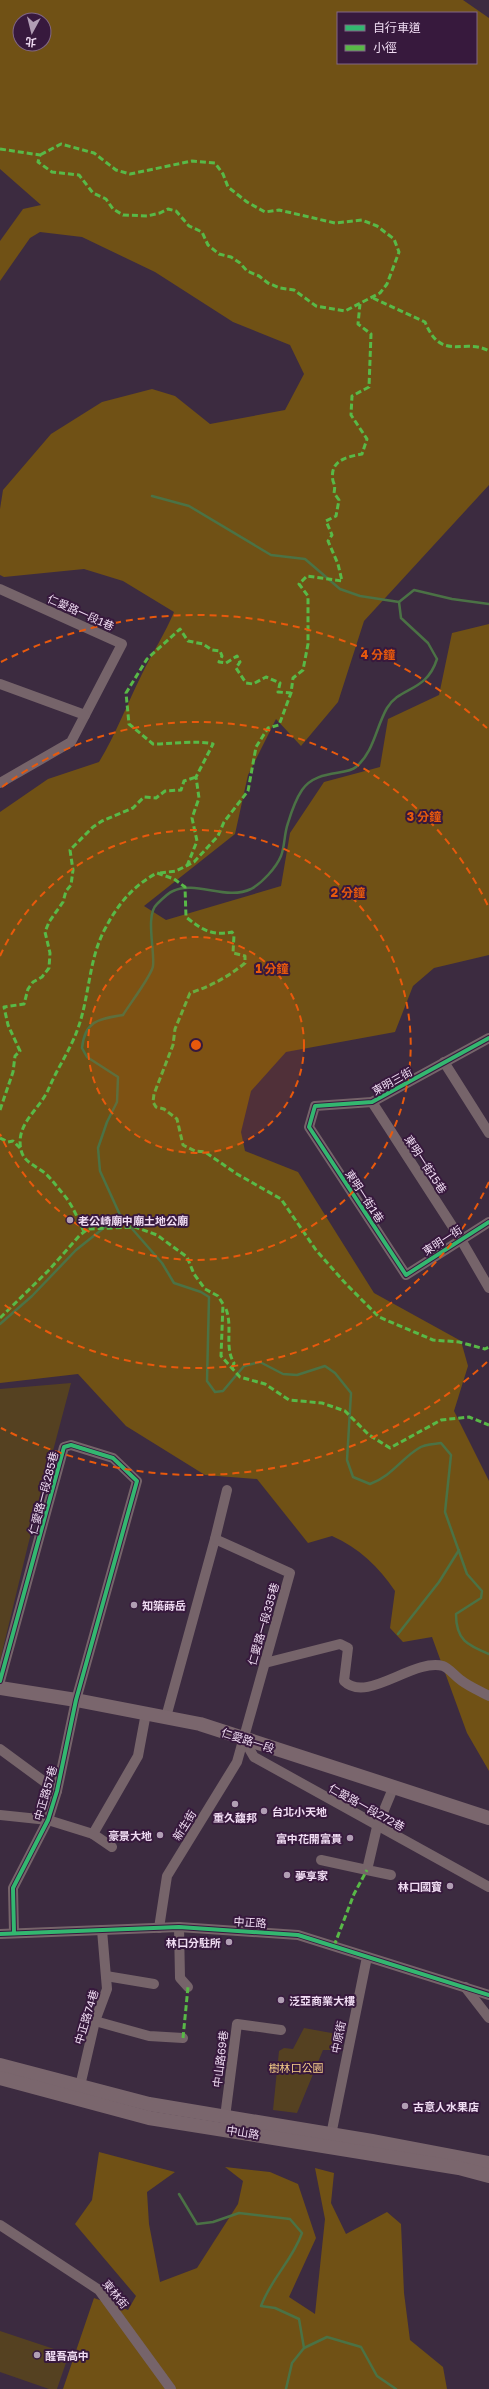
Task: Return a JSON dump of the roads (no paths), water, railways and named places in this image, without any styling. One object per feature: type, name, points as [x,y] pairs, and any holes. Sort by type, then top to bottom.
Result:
[{"type":"main road","name":"仁愛路一段","points":[[0,1688],[76,1700],[200,1724],[489,1818]]},
{"type":"main road","name":"中山路","points":[[0,2066],[149,2104],[225,2117],[459,2168],[489,2176]]},
{"type":"main road","name":"中山路","points":[[0,2078],[149,2118],[330,2140],[489,2164]]},
{"type":"street","name":"仁愛路一段1巷","points":[[0,589],[122,644],[84,715]]},
{"type":"street","points":[[0,684],[84,715],[70,742],[0,783]]},
{"type":"street","name":"東明三街","points":[[309,1127],[316,1106],[372,1102],[489,1038]]},
{"type":"street","points":[[444,1062],[489,1133]]},
{"type":"street","name":"東明一街15巷","points":[[372,1102],[460,1238],[489,1288]]},
{"type":"street","name":"東明一街1巷","points":[[309,1127],[406,1275]]},
{"type":"street","name":"東明一街","points":[[406,1275],[460,1238],[489,1222]]},
{"type":"street","name":"仁愛路一段285巷","points":[[0,1681],[64,1447],[71,1446],[113,1458],[137,1481],[76,1700]]},
{"type":"street","points":[[166,1717],[227,1490]]},
{"type":"street","name":"仁愛路一段335巷","points":[[215,1539],[290,1573],[243,1738]]},
{"type":"street","points":[[265,1663],[340,1644],[348,1648],[344,1681],[348,1685],[361,1688],[382,1683],[423,1665],[444,1666],[463,1682],[489,1696]]},
{"type":"street","name":"中正路57巷","points":[[14,1933],[13,1888],[48,1820],[56,1792],[76,1700]]},
{"type":"street","points":[[93,1834],[138,1756],[146,1713]]},
{"type":"street","name":"仁愛路一段272巷","points":[[243,1738],[254,1757],[376,1827],[489,1887]]},
{"type":"street","name":"新生街","points":[[159,1928],[167,1876],[237,1762],[243,1738]]},
{"type":"street","name":"中正路57巷","points":[[0,1749],[56,1792]]},
{"type":"street","points":[[367,1870],[376,1827],[394,1786]]},
{"type":"street","points":[[0,1815],[48,1820],[93,1834],[112,1847]]},
{"type":"street","points":[[322,1860],[391,1875]]},
{"type":"street","points":[[179,1927],[180,1978],[188,1987]]},
{"type":"street","name":"中正路","points":[[0,1934],[179,1927],[298,1935],[489,1995]]},
{"type":"street","name":"中正路74巷","points":[[80,2086],[95,2021],[107,1990],[102,1930]]},
{"type":"street","name":"中原街","points":[[330,2140],[367,1957]]},
{"type":"street","points":[[106,1976],[154,1984]]},
{"type":"street","points":[[465,1987],[489,2018]]},
{"type":"street","points":[[95,2021],[149,2036],[183,2038]]},
{"type":"street","name":"中山路69巷","points":[[225,2117],[237,2024],[281,2030]]},
{"type":"street","name":"東林街","points":[[0,2225],[99,2290],[171,2389]]},
{"type":"waterway","points":[[152,496],[189,506],[271,555],[305,559],[340,589],[360,596],[399,602]]},
{"type":"waterway","points":[[489,604],[452,599],[414,590],[399,602],[401,618],[428,643],[437,659],[432,670],[420,684],[392,701],[383,715],[371,747],[356,767],[351,770],[330,774],[315,779],[308,783],[302,790],[289,819],[279,861],[260,883],[251,889],[232,893],[182,888],[171,892],[157,904],[153,909],[151,924],[153,966],[149,976],[123,1015],[100,1020],[90,1026],[86,1032],[82,1048],[87,1057],[118,1077],[117,1102],[107,1122],[98,1148],[100,1171],[120,1215],[162,1263],[174,1283],[201,1292],[209,1297],[207,1381],[215,1392],[223,1391],[244,1366],[260,1362],[283,1374],[297,1375],[325,1366],[335,1373],[351,1393],[347,1460],[353,1477],[370,1484],[378,1481],[391,1472],[413,1452],[421,1447],[441,1443],[451,1455],[445,1512],[467,1574],[482,1591],[481,1598],[456,1614],[458,1630],[464,1640],[469,1644],[489,1654]]},
{"type":"waterway","points":[[0,1324],[32,1296],[76,1250],[120,1215]]},
{"type":"waterway","points":[[398,1634],[439,1582],[459,1550]]},
{"type":"waterway","points":[[179,2194],[197,2224],[213,2222],[239,2213],[290,2219],[302,2233],[293,2252],[271,2286],[261,2306],[275,2308],[299,2319],[304,2348]]},
{"type":"waterway","points":[[286,2389],[292,2363],[304,2348],[327,2337],[361,2347],[377,2376],[396,2389]]},
{"type":"place","name":"老公崎廟中廟土地公廟","points":[[70,1220]]},
{"type":"place","name":"知築蒔岳","points":[[134,1605]]},
{"type":"place","name":"重久馥邦","points":[[235,1804]]},
{"type":"place","name":"台北小天地","points":[[264,1811]]},
{"type":"place","name":"豪景大地","points":[[160,1835]]},
{"type":"place","name":"富中花開富貴","points":[[350,1838]]},
{"type":"place","name":"夢享家","points":[[287,1875]]},
{"type":"place","name":"林口國寶","points":[[450,1886]]},
{"type":"place","name":"林口分駐所","points":[[229,1942]]},
{"type":"place","name":"泛亞商業大樓","points":[[281,2000]]},
{"type":"place","name":"古意人水果店","points":[[405,2106]]},
{"type":"place","name":"醒吾高中","points":[[37,2355]]},
{"type":"park label","name":"樹林口公園","points":[[296,2067]]}]
